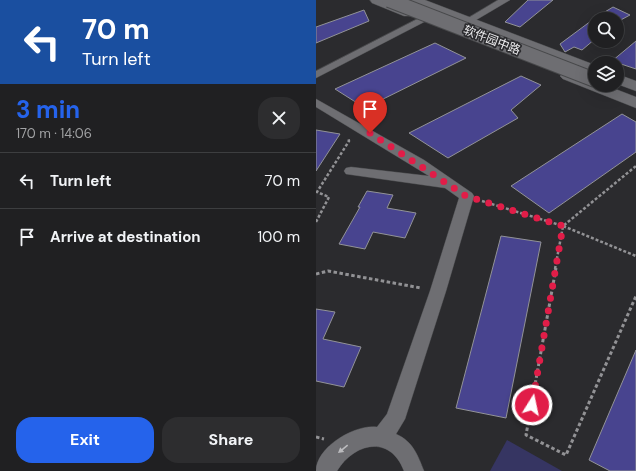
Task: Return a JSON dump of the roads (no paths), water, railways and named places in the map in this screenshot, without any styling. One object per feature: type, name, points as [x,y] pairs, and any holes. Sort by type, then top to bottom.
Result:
[{"type":"street","points":[[376,0],[636,104]]},
{"type":"street","name":"软件园中路","points":[[389,0],[588,77]]},
{"type":"street","name":"软件园中路","points":[[397,0],[588,73]]},
{"type":"street","points":[[413,0],[588,67]]},
{"type":"street","points":[[468,21],[505,0]]},
{"type":"street","points":[[316,75],[423,19]]},
{"type":"street","points":[[492,46],[502,48],[513,46],[515,44],[508,36]]},
{"type":"street","points":[[624,82],[636,86]]},
{"type":"street","points":[[624,87],[636,92]]},
{"type":"street","points":[[624,91],[636,96]]},
{"type":"street","points":[[316,102],[346,118],[466,196],[438,291],[394,419],[382,437]]},
{"type":"street","points":[[351,171],[448,183]]},
{"type":"street","points":[[325,471],[332,459],[348,444],[368,437],[382,437],[394,442],[404,450],[411,461],[414,471]]}]
